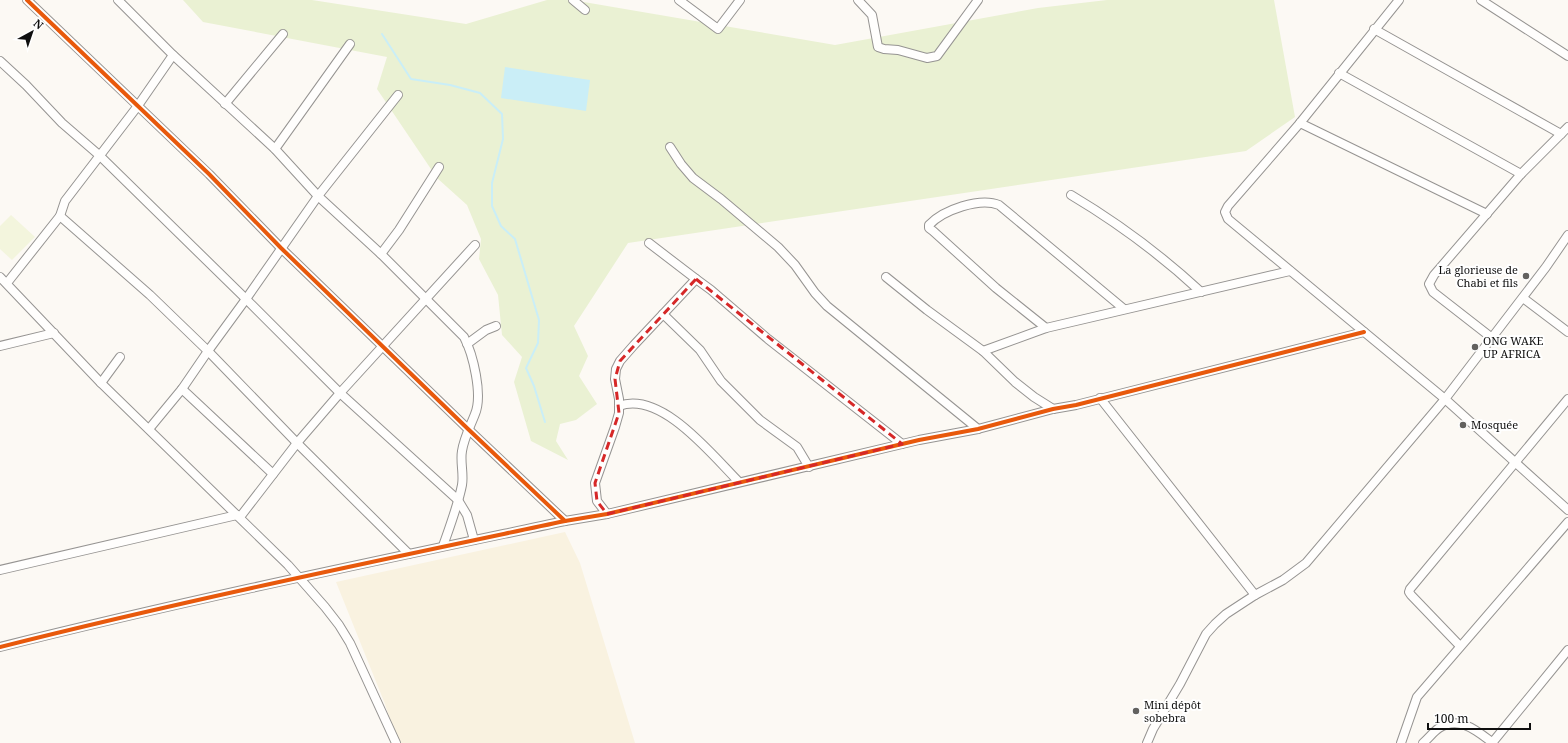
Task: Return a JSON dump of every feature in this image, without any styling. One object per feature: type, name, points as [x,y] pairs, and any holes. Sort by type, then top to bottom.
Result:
[{"type":"street","points":[[27,0],[208,174],[281,248],[565,521]]},
{"type":"street","points":[[118,0],[173,55],[274,149],[318,196],[426,298],[458,330],[467,344],[476,378],[477,406],[476,414],[468,429],[461,453],[462,483],[444,546]]},
{"type":"street","points":[[573,0],[585,10]]},
{"type":"street","points":[[679,0],[718,29],[740,0]]},
{"type":"street","points":[[858,0],[872,15],[878,47],[898,50],[927,58],[937,56],[978,0]]},
{"type":"street","points":[[1399,0],[1374,29],[1300,123],[1228,206],[1225,212],[1228,219],[1445,400],[1568,510]]},
{"type":"street","points":[[1486,1],[1568,56]]},
{"type":"street","points":[[1374,29],[1561,134]]},
{"type":"street","points":[[225,104],[283,34]]},
{"type":"street","points":[[274,149],[350,44]]},
{"type":"street","points":[[7,284],[60,216],[65,201],[137,107],[173,55]]},
{"type":"street","points":[[0,61],[26,84],[62,123],[99,155],[246,299],[340,394],[458,500],[467,515],[474,540]]},
{"type":"street","points":[[1339,73],[1521,174]]},
{"type":"street","points":[[149,429],[182,389],[318,196],[398,95]]},
{"type":"street","points":[[1300,123],[1487,214]]},
{"type":"street","points":[[1492,338],[1432,292],[1429,284],[1434,275],[1521,174],[1568,127]]},
{"type":"street","points":[[670,147],[681,164],[693,178],[721,199],[778,247],[795,265],[827,306],[978,429]]},
{"type":"street","points":[[381,254],[399,230],[439,167]]},
{"type":"street","points":[[1071,195],[1108,218],[1138,240],[1177,270],[1201,292]]},
{"type":"street","points":[[1046,328],[996,288],[932,231],[929,228],[929,225],[940,214],[965,206],[992,202],[1000,205],[1124,309]]},
{"type":"street","points":[[60,216],[150,295],[208,351],[297,443],[409,554]]},
{"type":"street","points":[[1147,743],[1153,729],[1187,671],[1206,634],[1214,624],[1255,594],[1283,580],[1306,563],[1445,400],[1523,298],[1567,237]]},
{"type":"street","points":[[649,243],[902,444]]},
{"type":"street","points":[[0,570],[238,516],[297,443],[475,245]]},
{"type":"street","points":[[984,351],[1046,328],[1290,271]]},
{"type":"street","points":[[886,276],[927,310],[984,351],[1015,382],[1034,397],[1053,409]]},
{"type":"street","points":[[0,277],[101,383],[299,577],[325,607],[339,624],[350,643],[396,743]]},
{"type":"street","points":[[607,514],[597,501],[595,483],[615,427],[619,406],[615,379],[616,369],[620,361],[634,345],[696,279]]},
{"type":"street","points":[[1523,298],[1568,332]]},
{"type":"street","points":[[663,314],[700,350],[721,381],[760,420],[796,447],[809,467]]},
{"type":"street","points":[[467,344],[486,330],[496,326]]},
{"type":"street","points":[[0,647],[137,613],[444,546],[565,521],[607,514],[902,444],[978,429],[1364,332]]},
{"type":"street","points":[[0,346],[54,333]]},
{"type":"street","points":[[101,383],[120,356]]},
{"type":"street","points":[[182,389],[273,474]]},
{"type":"street","points":[[1100,398],[1255,594]]},
{"type":"street","points":[[1460,646],[1411,595],[1409,592],[1410,589],[1568,399]]},
{"type":"street","points":[[619,406],[638,403],[660,410],[668,415],[688,431],[739,482]]},
{"type":"street","points":[[1401,743],[1417,697],[1568,522]]},
{"type":"street","points":[[1423,743],[1439,728],[1447,724],[1459,722],[1469,726],[1492,743],[1568,650]]},
{"type":"highlighted area","points":[[696,279],[902,444],[607,514],[597,501],[595,483],[619,413],[615,379],[620,361]]},
{"type":"shaded area","points":[[565,532],[580,563],[635,743],[397,743],[385,704],[336,582]]},
{"type":"green space","points":[[183,0],[312,0],[466,24],[547,0],[572,0],[835,45],[1038,8],[1107,0],[1274,0],[1295,117],[1246,151],[628,243],[574,326],[588,356],[579,376],[597,404],[576,420],[560,424],[556,441],[568,460],[531,441],[514,382],[522,357],[502,335],[498,295],[479,259],[481,239],[467,205],[437,178],[377,89],[387,57],[203,22]]},
{"type":"green space","points":[[11,215],[35,237],[12,260],[0,249],[0,226]]},
{"type":"water","points":[[505,67],[590,80],[586,111],[501,98]]},
{"type":"waterway","points":[[382,34],[411,79],[450,85],[480,93],[502,114],[503,139],[492,183],[492,206],[501,226],[515,239],[539,320],[538,343],[526,368],[534,386],[545,422]]},
{"type":"cycle path","points":[[27,0],[209,174],[281,248],[565,521]]},
{"type":"cycle path","points":[[0,647],[211,597],[565,521],[607,514],[919,440],[978,429],[1364,332]]},
{"type":"place","name":"La glorieuse de Chabi et fils","points":[[1526,276]]},
{"type":"place","name":"ONG WAKE UP AFRICA","points":[[1475,347]]},
{"type":"place","name":"Mosquée","points":[[1463,425]]},
{"type":"place","name":"Mini dépôt sobebra","points":[[1136,711]]}]
